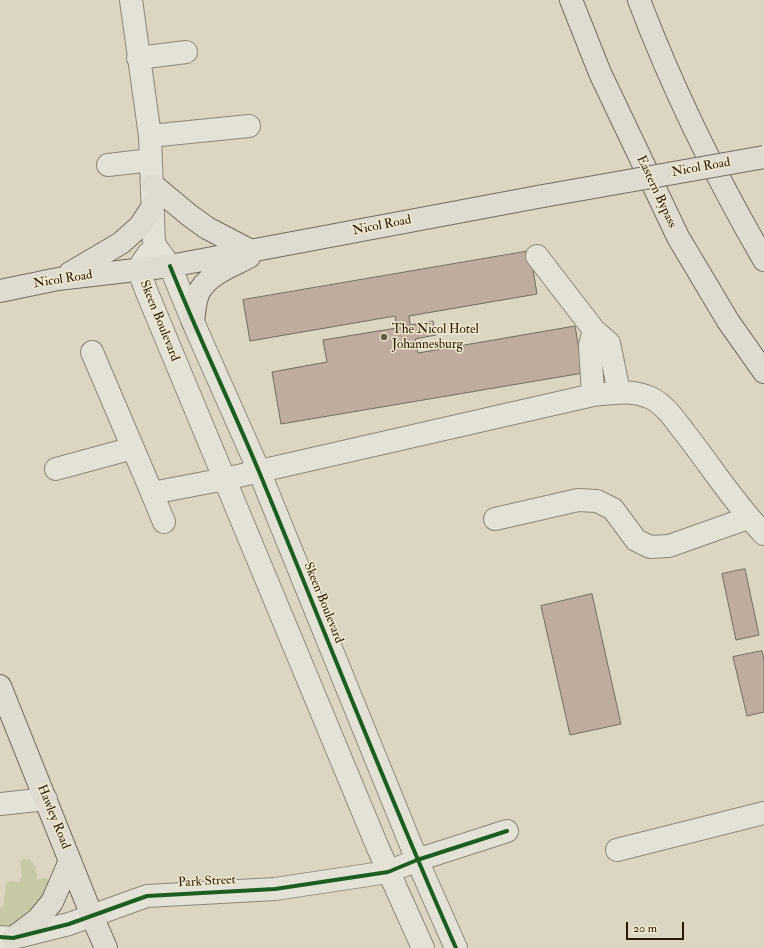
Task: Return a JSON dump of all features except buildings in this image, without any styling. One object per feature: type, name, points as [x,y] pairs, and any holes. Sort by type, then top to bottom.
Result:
[{"type":"main road","name":"Eastern Bypass","points":[[571,0],[600,73],[678,237],[728,321],[764,372]]},
{"type":"main road","points":[[639,0],[657,48],[730,201],[764,260]]},
{"type":"main road","name":"Nicol Road","points":[[0,291],[58,279],[170,266],[543,196],[764,157]]},
{"type":"main road","points":[[58,279],[121,243],[140,226],[153,195],[201,224],[258,249]]},
{"type":"main road","points":[[193,322],[198,295],[203,284],[258,249]]},
{"type":"main road","name":"Hawley Road","points":[[0,686],[106,948]]},
{"type":"main road","points":[[7,938],[38,919],[52,902],[70,861]]},
{"type":"street","points":[[131,0],[150,136],[153,195],[154,244],[138,269]]},
{"type":"street","points":[[138,58],[186,52]]},
{"type":"street","points":[[150,136],[249,126]]},
{"type":"street","points":[[108,165],[151,160]]},
{"type":"street","name":"Skeen Boulevard","points":[[154,244],[170,266],[193,322],[259,471],[417,860],[456,948]]},
{"type":"street","points":[[537,256],[594,330],[609,343],[619,392]]},
{"type":"street","name":"Skeen Boulevard","points":[[138,269],[388,872],[423,948]]},
{"type":"street","points":[[593,396],[590,345],[594,330]]},
{"type":"street","points":[[92,352],[164,522]]},
{"type":"street","points":[[152,494],[593,396],[619,392],[636,393],[651,398],[663,406],[708,461],[748,518],[764,534]]},
{"type":"street","points":[[56,469],[133,448]]},
{"type":"street","points":[[495,519],[578,500],[597,501],[613,509],[636,540],[650,547],[669,546],[748,518]]},
{"type":"street","points":[[306,676],[332,650]]},
{"type":"street","points":[[0,804],[46,799]]},
{"type":"street","points":[[617,850],[764,813]]},
{"type":"street","name":"Park Street","points":[[7,938],[36,940],[92,916],[147,896],[275,889],[388,872],[417,860],[507,831]]},
{"type":"green space","points":[[23,859],[29,859],[36,867],[37,880],[44,878],[49,880],[52,885],[25,926],[0,928],[0,907],[3,908],[6,883],[11,881],[19,882],[22,877],[20,862]]},
{"type":"cycle path","points":[[170,266],[260,474],[381,771],[456,948]]},
{"type":"cycle path","points":[[0,937],[13,938],[69,924],[147,896],[275,889],[388,872],[417,860],[507,831]]},
{"type":"place","name":"The Nicol Hotel Johannesburg","points":[[384,337]]}]
